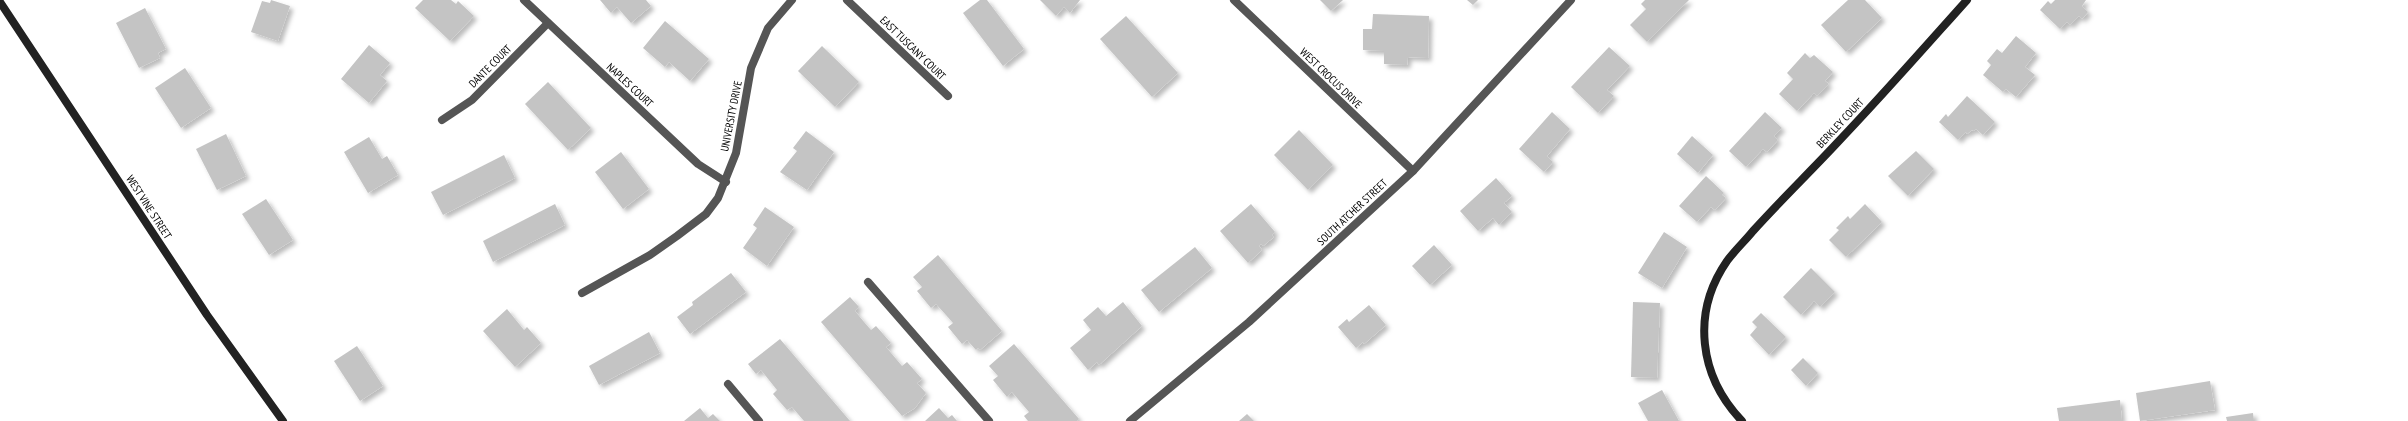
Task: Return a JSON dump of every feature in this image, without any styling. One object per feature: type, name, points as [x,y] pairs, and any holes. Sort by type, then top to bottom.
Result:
[{"type":"street","name":"NAPLES COURT","points":[[524,0],[698,164],[726,182]]},
{"type":"street","name":"UNIVERSITY DRIVE","points":[[582,293],[650,255],[706,214],[726,182],[736,153],[751,68],[768,28],[792,0]]},
{"type":"street","name":"EAST TUSCANY COURT","points":[[847,0],[948,96]]},
{"type":"street","name":"WEST CROCUS DRIVE","points":[[1234,0],[1413,171]]},
{"type":"street","name":"SOUTH ATCHER STREET","points":[[1130,421],[1249,322],[1413,171],[1571,0]]},
{"type":"street","name":"BERKLEY COURT","points":[[1742,421],[1719,391],[1710,371],[1705,349],[1704,329],[1707,310],[1715,286],[1728,260],[1967,0]]},
{"type":"street","name":"WEST VINE STREET","points":[[0,2],[207,315],[283,421]]},
{"type":"street","name":"DANTE COURT","points":[[442,120],[472,100],[548,23]]},
{"type":"street","points":[[868,282],[988,421]]},
{"type":"street","points":[[728,384],[760,421]]},
{"type":"building","points":[[271,0],[290,6],[278,41],[251,32],[262,1],[270,3]]},
{"type":"building","points":[[423,0],[451,0],[456,4],[458,1],[474,16],[450,41],[415,8]]},
{"type":"building","points":[[600,0],[646,0],[651,6],[631,23],[617,7],[611,13]]},
{"type":"building","points":[[980,0],[987,0],[1024,49],[1003,66],[963,13]]},
{"type":"building","points":[[1040,0],[1080,0],[1070,13],[1064,7],[1056,16]]},
{"type":"building","points":[[1320,0],[1343,0],[1331,11]]},
{"type":"building","points":[[1467,0],[1478,0],[1473,5]]},
{"type":"building","points":[[1645,0],[1689,0],[1647,42],[1630,25],[1646,9],[1641,4]]},
{"type":"building","points":[[1848,0],[1865,0],[1882,18],[1846,52],[1821,25]]},
{"type":"building","points":[[2055,0],[2086,0],[2082,6],[2088,12],[2082,19],[2079,16],[2070,25],[2067,22],[2060,29],[2040,10],[2048,1],[2051,4]]},
{"type":"building","points":[[145,8],[166,49],[158,53],[160,58],[139,68],[116,23]]},
{"type":"building","points":[[1373,14],[1429,16],[1428,58],[1408,57],[1407,65],[1384,64],[1384,51],[1363,50],[1363,29],[1372,29]]},
{"type":"building","points":[[1126,16],[1178,73],[1152,97],[1100,39]]},
{"type":"building","points":[[665,21],[709,59],[690,81],[669,62],[665,67],[643,48]]},
{"type":"building","points":[[2016,36],[2036,53],[2025,67],[2035,75],[2016,97],[2006,89],[2003,92],[1983,75],[1991,65],[1987,61],[1997,49],[2002,53]]},
{"type":"building","points":[[369,45],[390,63],[380,75],[387,81],[369,103],[341,79]]},
{"type":"building","points":[[822,46],[859,82],[835,107],[798,71]]},
{"type":"building","points":[[1609,47],[1630,66],[1607,90],[1614,96],[1598,113],[1571,87]]},
{"type":"building","points":[[1805,53],[1810,58],[1814,55],[1833,72],[1825,81],[1829,84],[1817,96],[1814,93],[1797,111],[1779,94],[1793,79],[1787,73]]},
{"type":"building","points":[[185,68],[211,108],[181,128],[155,88]]},
{"type":"building","points":[[548,82],[591,128],[568,150],[525,104]]},
{"type":"building","points":[[1967,96],[1995,122],[1983,135],[1976,129],[1967,134],[1966,132],[1958,140],[1939,122],[1946,114],[1948,117]]},
{"type":"building","points":[[1552,112],[1570,129],[1547,156],[1553,162],[1544,172],[1519,149]]},
{"type":"building","points":[[1765,112],[1782,128],[1774,136],[1778,140],[1767,152],[1763,149],[1746,167],[1729,151]]},
{"type":"building","points":[[1299,130],[1333,165],[1308,190],[1274,155]]},
{"type":"building","points":[[806,131],[834,152],[807,190],[780,172],[797,151],[793,148]]},
{"type":"building","points":[[226,134],[246,176],[217,190],[196,149]]},
{"type":"building","points":[[1692,136],[1713,155],[1698,173],[1677,154]]},
{"type":"building","points":[[369,137],[382,159],[387,156],[398,175],[368,193],[344,152]]},
{"type":"building","points":[[1916,151],[1934,169],[1908,196],[1888,176]]},
{"type":"building","points":[[621,152],[649,189],[623,209],[595,172]]},
{"type":"building","points":[[504,155],[515,178],[443,215],[431,192]]},
{"type":"building","points":[[1706,176],[1724,193],[1722,195],[1726,198],[1715,210],[1711,207],[1697,222],[1679,206]]},
{"type":"building","points":[[1496,178],[1512,196],[1504,203],[1512,212],[1499,225],[1493,218],[1478,231],[1460,211]]},
{"type":"building","points":[[266,199],[293,240],[269,255],[242,214]]},
{"type":"building","points":[[555,204],[565,225],[493,262],[483,241]]},
{"type":"building","points":[[1251,204],[1275,232],[1272,235],[1274,237],[1263,246],[1261,244],[1259,246],[1262,250],[1248,263],[1220,231]]},
{"type":"building","points":[[1865,204],[1882,222],[1846,257],[1829,240],[1839,230],[1836,228],[1848,216],[1850,219]]},
{"type":"building","points":[[765,207],[794,227],[767,266],[743,248],[757,228],[753,225]]},
{"type":"building","points":[[1664,232],[1687,247],[1662,288],[1638,273]]},
{"type":"building","points":[[1434,245],[1452,265],[1430,285],[1412,266]]},
{"type":"building","points":[[1195,247],[1212,268],[1159,312],[1141,290]]},
{"type":"building","points":[[938,255],[1002,331],[980,350],[978,348],[976,350],[967,340],[962,344],[948,327],[953,323],[936,304],[931,308],[917,291],[922,287],[913,277]]},
{"type":"building","points":[[1811,268],[1835,292],[1820,307],[1814,301],[1801,315],[1783,297]]},
{"type":"building","points":[[731,273],[746,292],[690,334],[677,317],[693,305],[692,302]]},
{"type":"building","points":[[850,297],[859,307],[855,311],[871,330],[876,326],[891,343],[886,347],[902,366],[907,362],[922,379],[917,383],[926,393],[915,408],[902,416],[821,322]]},
{"type":"building","points":[[1123,302],[1142,326],[1099,365],[1097,362],[1088,370],[1070,348],[1091,330],[1083,320],[1098,307],[1106,316]]},
{"type":"building","points":[[1633,302],[1660,303],[1657,378],[1631,377]]},
{"type":"building","points":[[1369,305],[1386,325],[1364,344],[1363,342],[1356,348],[1338,327],[1347,319],[1349,322]]},
{"type":"building","points":[[507,309],[524,330],[527,327],[541,343],[515,367],[483,331]]},
{"type":"building","points":[[1761,313],[1786,337],[1769,355],[1750,335],[1757,327],[1752,322]]},
{"type":"building","points":[[649,332],[660,353],[599,385],[589,366]]},
{"type":"building","points":[[780,339],[850,421],[804,421],[792,407],[787,410],[773,394],[777,390],[761,370],[756,374],[748,364]]},
{"type":"building","points":[[1014,344],[1079,419],[1077,421],[1028,421],[1024,416],[1029,412],[1012,392],[1007,397],[993,380],[998,376],[989,366]]},
{"type":"building","points":[[357,346],[383,386],[360,401],[334,361]]},
{"type":"building","points":[[1803,358],[1818,373],[1806,386],[1791,370]]},
{"type":"building","points":[[2210,381],[2215,410],[2140,421],[2136,393]]},
{"type":"building","points":[[1662,390],[1679,421],[1648,421],[1638,403]]},
{"type":"building","points":[[2120,400],[2122,421],[2059,421],[2057,408]]},
{"type":"building","points":[[700,408],[708,418],[713,414],[720,421],[684,421]]},
{"type":"building","points":[[939,408],[948,418],[952,415],[957,421],[925,421]]},
{"type":"building","points":[[2253,413],[2254,421],[2227,421],[2226,417]]},
{"type":"building","points":[[1247,414],[1254,421],[1239,421]]}]
